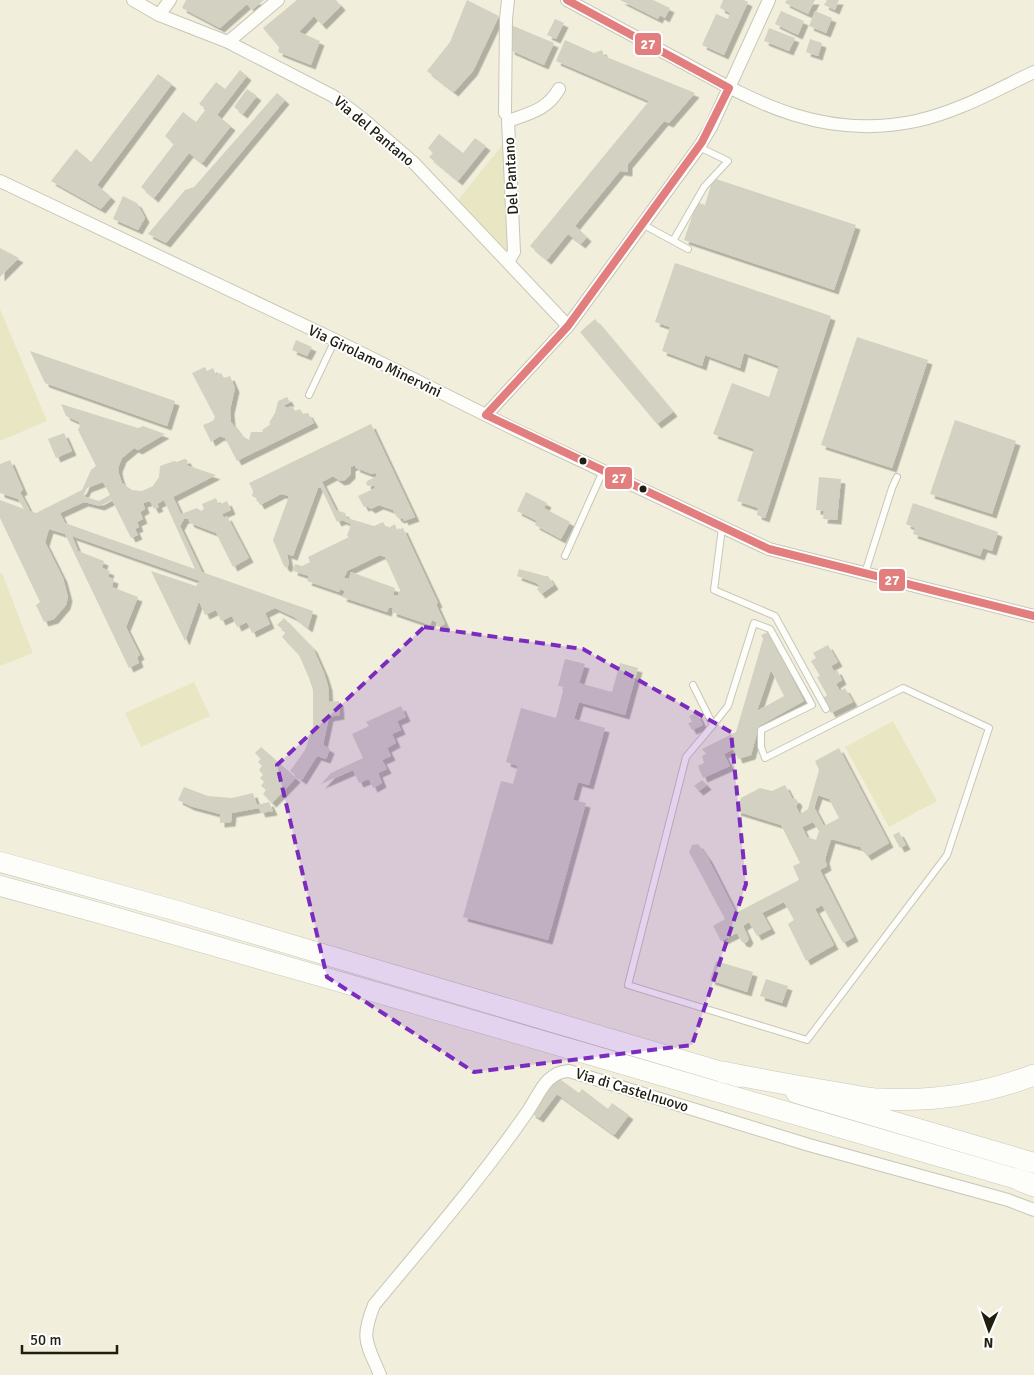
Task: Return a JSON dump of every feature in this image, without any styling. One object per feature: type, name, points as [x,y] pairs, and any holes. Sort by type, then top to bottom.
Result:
[{"type":"highway","points":[[0,862],[174,910],[1034,1163]]},
{"type":"highway","points":[[0,886],[113,916],[1030,1184]]},
{"type":"highway","points":[[723,1072],[879,1099],[923,1100],[978,1093],[1005,1086],[1034,1075]]},
{"type":"street","name":"Via del Pantano","points":[[133,0],[159,15],[228,42],[333,96],[414,163],[568,326]]},
{"type":"street","points":[[159,15],[170,0]]},
{"type":"street","points":[[228,42],[278,0]]},
{"type":"street","points":[[505,113],[508,0]]},
{"type":"street","points":[[567,0],[729,88],[801,118],[832,124],[877,126],[915,121],[950,111],[1034,72]]},
{"type":"street","points":[[486,415],[568,326],[699,146],[711,127],[769,0]]},
{"type":"street","name":"Del Pantano","points":[[508,262],[514,252],[508,120],[544,107],[559,89]]},
{"type":"street","name":"Via Girolamo Minervini","points":[[0,181],[335,340],[722,528],[769,549],[865,573]]},
{"type":"street","points":[[865,573],[1034,616]]},
{"type":"street","name":"Via di Castelnuovo","points":[[380,1375],[368,1351],[365,1338],[367,1323],[374,1305],[466,1195],[506,1142],[548,1079],[559,1071],[569,1071],[809,1145],[1008,1200],[1034,1210]]},
{"type":"lane","points":[[673,241],[704,187],[728,161],[699,146]]},
{"type":"lane","points":[[642,224],[688,249]]},
{"type":"lane","points":[[309,394],[335,340]]},
{"type":"lane","points":[[565,556],[603,471]]},
{"type":"lane","points":[[865,573],[897,477]]},
{"type":"lane","points":[[722,528],[714,590],[775,616],[826,709]]},
{"type":"lane","points":[[754,623],[770,628],[812,705],[761,730],[761,747],[765,758],[903,688],[989,728],[947,855],[807,1040],[628,985],[686,757],[712,725],[728,706],[754,623]]},
{"type":"lane","points":[[693,684],[712,725]]},
{"type":"highlighted area","points":[[424,627],[583,649],[731,732],[746,884],[692,1045],[474,1072],[327,977],[277,765]]},
{"type":"shaded area","points":[[506,140],[510,251],[506,253],[457,205],[458,200]]},
{"type":"shaded area","points":[[0,309],[47,421],[0,441]]},
{"type":"shaded area","points":[[0,573],[2,573],[33,653],[0,666]]},
{"type":"shaded area","points":[[194,682],[210,716],[141,747],[125,713]]},
{"type":"shaded area","points":[[893,721],[937,801],[889,827],[845,747]]},
{"type":"building","points":[[186,0],[264,0],[252,10],[247,4],[220,28],[182,8]]},
{"type":"building","points":[[297,0],[336,0],[341,6],[322,25],[314,16],[299,32],[320,41],[311,65],[278,52],[279,47],[263,28]]},
{"type":"building","points":[[467,0],[499,16],[473,71],[454,92],[427,71],[450,42]]},
{"type":"building","points":[[620,0],[653,0],[670,8],[665,18],[660,15],[658,19]]},
{"type":"building","points":[[723,0],[744,0],[748,2],[724,55],[702,45],[716,14],[728,19],[730,13],[720,8]]},
{"type":"building","points":[[787,0],[815,0],[808,14],[785,3]]},
{"type":"building","points":[[827,0],[839,0],[835,10],[824,5]]},
{"type":"building","points":[[781,11],[804,21],[798,35],[775,24]]},
{"type":"building","points":[[815,11],[832,18],[826,33],[809,26]]},
{"type":"building","points":[[555,19],[564,23],[556,39],[547,35]]},
{"type":"building","points":[[511,25],[554,43],[544,65],[510,50]]},
{"type":"building","points":[[769,28],[795,38],[789,51],[764,41]]},
{"type":"building","points":[[810,39],[822,43],[818,56],[806,52]]},
{"type":"building","points":[[565,40],[594,53],[602,50],[604,56],[695,93],[669,123],[664,121],[628,164],[628,172],[620,171],[575,226],[587,237],[581,244],[568,234],[547,260],[530,246],[649,101],[556,61]]},
{"type":"building","points":[[240,70],[247,76],[217,115],[231,126],[202,163],[189,153],[154,198],[141,187],[174,144],[165,136],[183,112],[196,122],[206,109],[199,104],[216,82],[225,89]]},
{"type":"building","points":[[158,74],[172,84],[97,185],[111,197],[101,209],[51,181],[76,149],[91,162]]},
{"type":"building","points":[[247,89],[257,96],[243,114],[234,107]]},
{"type":"building","points":[[277,93],[285,100],[166,243],[148,234],[185,190],[194,187]]},
{"type":"building","points":[[439,134],[463,153],[475,138],[486,146],[458,181],[429,157],[433,153],[428,148]]},
{"type":"building","points":[[713,178],[856,225],[834,290],[684,240],[697,202],[705,205]]},
{"type":"building","points":[[123,196],[137,203],[145,218],[138,230],[113,219]]},
{"type":"building","points":[[0,248],[19,258],[0,277]]},
{"type":"building","points":[[675,263],[831,316],[765,518],[757,515],[758,508],[737,501],[754,449],[713,434],[732,383],[769,397],[779,366],[744,353],[740,368],[705,355],[702,366],[662,351],[670,327],[655,322]]},
{"type":"building","points":[[595,319],[673,412],[657,424],[580,332]]},
{"type":"building","points":[[857,337],[928,360],[892,468],[821,445]]},
{"type":"building","points":[[296,340],[312,347],[307,356],[292,350]]},
{"type":"building","points":[[30,351],[175,401],[167,426],[45,383]]},
{"type":"building","points":[[205,367],[207,371],[213,368],[216,375],[221,373],[224,378],[230,376],[235,388],[230,410],[231,422],[241,435],[249,440],[251,432],[263,432],[262,430],[271,424],[269,423],[275,413],[278,401],[287,397],[290,402],[284,405],[286,408],[292,406],[295,411],[300,409],[303,414],[308,413],[314,423],[237,461],[225,438],[220,436],[211,442],[203,425],[213,421],[215,417],[192,373]]},
{"type":"building","points":[[61,404],[138,428],[143,426],[165,434],[138,450],[134,448],[122,458],[118,468],[119,474],[122,483],[132,490],[142,491],[153,486],[159,477],[160,466],[184,459],[188,462],[186,465],[216,475],[173,497],[181,514],[197,508],[201,511],[204,509],[202,504],[216,498],[219,505],[227,501],[231,510],[222,514],[224,518],[227,516],[249,558],[233,567],[216,533],[190,523],[188,519],[184,519],[180,526],[202,572],[313,611],[308,628],[294,617],[275,608],[265,613],[270,624],[252,633],[247,622],[237,627],[232,616],[221,621],[216,610],[205,615],[199,601],[185,641],[151,571],[196,586],[200,581],[72,536],[78,551],[104,561],[102,568],[110,571],[108,577],[114,579],[112,587],[138,597],[126,627],[140,655],[137,657],[139,663],[129,668],[65,534],[49,529],[45,542],[63,578],[68,597],[66,605],[54,619],[44,622],[36,605],[40,602],[0,518],[0,500],[24,509],[18,499],[0,493],[0,464],[10,460],[23,490],[20,492],[30,511],[36,513],[82,490],[91,470],[96,466],[78,430],[79,422],[66,416]],"holes":[[[103,482],[110,495],[99,501],[83,496],[87,488]],[[112,500],[131,538],[138,535],[135,529],[139,527],[137,522],[143,519],[140,512],[145,509],[143,503],[150,501],[154,509],[159,507],[157,504],[164,500],[195,569],[65,523],[60,513],[84,502],[100,506]]]},
{"type":"building","points":[[955,420],[1016,441],[992,514],[930,494]]},
{"type":"building","points":[[371,424],[415,517],[404,521],[403,518],[397,517],[393,510],[379,505],[371,509],[367,506],[364,507],[358,496],[375,488],[374,485],[368,486],[366,484],[367,481],[377,476],[376,473],[372,474],[356,468],[355,465],[351,467],[351,474],[345,480],[340,481],[333,476],[322,482],[336,510],[345,513],[347,518],[374,526],[383,522],[387,529],[395,524],[397,530],[403,528],[438,603],[436,604],[445,624],[438,627],[436,622],[432,620],[430,625],[392,612],[393,608],[389,607],[387,612],[342,597],[345,591],[340,589],[339,592],[307,581],[309,576],[293,571],[295,564],[302,566],[310,562],[308,557],[349,537],[347,536],[351,524],[342,520],[337,522],[321,488],[318,488],[293,556],[287,554],[289,564],[287,568],[284,566],[273,540],[289,496],[281,494],[260,505],[256,498],[252,496],[253,491],[249,483]],"holes":[[[380,555],[385,557],[400,590],[398,596],[393,595],[395,588],[351,572],[349,579],[344,578],[347,571]]]},
{"type":"building","points":[[64,433],[72,451],[56,458],[48,439]]},
{"type":"building","points":[[819,477],[841,479],[837,520],[823,519],[824,511],[816,510]]},
{"type":"building","points":[[526,492],[547,503],[544,508],[570,522],[561,539],[535,525],[537,521],[517,511]]},
{"type":"building","points":[[913,503],[998,532],[992,551],[983,548],[980,556],[913,534],[915,528],[906,524]]},
{"type":"building","points":[[519,569],[548,576],[554,585],[541,594],[537,589],[540,586],[536,583],[517,576]]},
{"type":"building","points":[[284,618],[313,648],[328,686],[329,702],[339,701],[340,715],[329,717],[323,745],[330,749],[326,759],[317,756],[302,780],[290,771],[305,750],[313,727],[313,690],[299,655],[282,637],[286,632],[277,625]]},
{"type":"building","points":[[768,632],[804,701],[759,726],[751,755],[738,759],[734,749],[724,754],[730,766],[703,778],[698,766],[704,763],[702,756],[706,754],[702,749],[736,732],[763,639],[761,635]],"holes":[[[771,670],[784,696],[757,711]]]},
{"type":"building","points":[[828,645],[838,662],[831,666],[834,671],[837,670],[842,680],[836,684],[840,691],[845,688],[853,702],[831,713],[823,698],[827,695],[817,677],[820,676],[811,661],[816,658],[813,653]]},
{"type":"building","points":[[565,659],[585,664],[579,683],[612,692],[620,663],[638,668],[625,715],[579,702],[574,719],[605,728],[589,785],[578,782],[573,800],[586,803],[548,940],[463,917],[501,781],[513,784],[518,766],[506,762],[521,708],[556,718],[564,687],[558,686]]},
{"type":"building","points":[[401,706],[406,717],[397,721],[401,730],[392,734],[396,743],[387,748],[391,756],[382,760],[387,769],[378,773],[382,783],[373,788],[369,779],[359,783],[353,770],[321,784],[331,773],[363,758],[352,734],[369,726],[366,722]]},
{"type":"building","points":[[697,713],[703,725],[692,730],[688,723],[692,722],[689,716]]},
{"type":"building","points":[[261,747],[296,778],[272,803],[263,794],[266,790],[261,786],[264,782],[260,778],[263,775],[259,770],[262,766],[258,762],[261,759],[255,753]]},
{"type":"building","points":[[839,748],[889,843],[867,856],[860,847],[831,839],[825,859],[827,866],[820,870],[854,937],[843,943],[822,905],[815,909],[834,945],[806,961],[788,924],[794,920],[784,902],[762,913],[771,929],[757,936],[749,922],[743,926],[749,939],[746,943],[742,942],[737,933],[721,941],[713,926],[725,919],[689,852],[692,845],[698,844],[708,858],[736,913],[799,880],[793,866],[800,863],[781,825],[736,811],[741,798],[760,788],[772,791],[785,785],[792,798],[798,802],[796,807],[800,814],[808,809],[819,770],[815,761]],"holes":[[[818,795],[829,799],[839,818],[824,826],[814,807]],[[813,822],[819,831],[816,840],[807,837],[802,827]]]},
{"type":"building","points":[[702,780],[707,785],[699,791],[694,786]]},
{"type":"building","points":[[184,787],[208,796],[219,797],[232,798],[253,793],[257,805],[269,802],[273,811],[261,813],[259,808],[232,813],[231,822],[220,823],[220,814],[190,806],[178,800]]},
{"type":"building","points":[[899,832],[906,845],[900,848],[893,835]]},
{"type":"building","points":[[716,961],[753,972],[747,992],[710,980]]},
{"type":"building","points":[[766,979],[788,986],[782,1003],[760,996]]},
{"type":"building","points":[[557,1077],[579,1093],[582,1089],[608,1109],[612,1103],[629,1115],[614,1135],[557,1094],[539,1118],[531,1113]]},
{"type":"transit line","name":"27","points":[[567,0],[729,88]]},
{"type":"transit line","name":"27","points":[[486,415],[568,326],[702,142],[729,88]]},
{"type":"transit line","name":"27","points":[[486,415],[769,549],[1034,616]]}]
